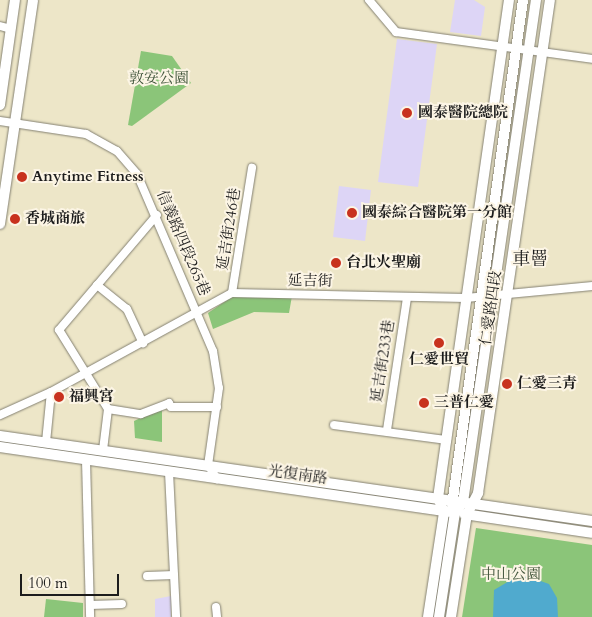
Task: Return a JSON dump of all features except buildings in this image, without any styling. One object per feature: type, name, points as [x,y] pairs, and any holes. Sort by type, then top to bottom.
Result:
[{"type":"main road","points":[[0,105],[15,0]]},
{"type":"main road","points":[[0,224],[33,0]]},
{"type":"main road","name":"仁愛路四段","points":[[438,498],[509,0]]},
{"type":"main road","name":"仁愛路四段","points":[[455,513],[450,500],[523,0]]},
{"type":"main road","name":"仁愛路四段","points":[[439,617],[455,513],[463,502],[536,0]]},
{"type":"main road","name":"仁愛路四段","points":[[451,617],[468,514],[476,504],[550,0]]},
{"type":"main road","name":"光復南路","points":[[0,436],[592,521]]},
{"type":"main road","name":"光復南路","points":[[0,448],[592,533]]},
{"type":"main road","points":[[428,617],[444,512],[438,498]]},
{"type":"street","points":[[369,0],[396,32],[592,59]]},
{"type":"street","points":[[0,26],[11,28]]},
{"type":"street","name":"信義路四段265巷","points":[[0,121],[79,132],[109,145],[138,174],[198,313],[217,368],[217,407],[208,465]]},
{"type":"street","name":"延吉街246巷","points":[[232,293],[252,168]]},
{"type":"street","points":[[103,450],[108,410],[87,372],[59,330],[157,215]]},
{"type":"street","points":[[98,285],[127,309],[143,344]]},
{"type":"street","name":"延吉街","points":[[232,293],[466,298],[592,286]]},
{"type":"street","points":[[0,414],[51,392],[143,344],[232,293]]},
{"type":"street","name":"延吉街233巷","points":[[386,430],[407,297]]},
{"type":"street","points":[[46,442],[51,392]]},
{"type":"street","points":[[108,410],[142,414],[169,403],[171,407],[217,407]]},
{"type":"street","points":[[334,425],[386,430],[446,440]]},
{"type":"street","points":[[86,460],[90,617]]},
{"type":"street","points":[[208,465],[217,479]]},
{"type":"street","points":[[168,472],[176,617]]},
{"type":"street","points":[[147,576],[174,575]]},
{"type":"street","points":[[90,605],[122,604]]},
{"type":"street","points":[[216,607],[217,617]]},
{"type":"shaded area","points":[[455,0],[474,0],[485,7],[481,36],[450,32]]},
{"type":"shaded area","name":"國泰醫院總院","points":[[397,39],[437,44],[418,187],[378,182]]},
{"type":"shaded area","name":"國泰綜合醫院第一分館","points":[[339,186],[371,190],[365,241],[333,237]]},
{"type":"shaded area","points":[[171,596],[171,617],[155,617],[155,599]]},
{"type":"green space","name":"敦安公園","points":[[141,51],[172,56],[191,83],[132,126],[128,125]]},
{"type":"green space","points":[[233,296],[292,296],[289,313],[254,312],[213,329],[208,313]]},
{"type":"green space","points":[[162,408],[162,442],[135,438],[134,421]]},
{"type":"green space","name":"中山公園","points":[[476,528],[592,545],[592,617],[462,617]]},
{"type":"green space","points":[[46,599],[83,603],[83,617],[44,617]]},
{"type":"water","points":[[521,574],[549,584],[557,598],[558,617],[493,617],[494,590]]},
{"type":"place","name":"國泰醫院總院","points":[[407,113]]},
{"type":"place","name":"Anytime Fitness","points":[[22,177]]},
{"type":"place","name":"國泰綜合醫院第一分館","points":[[352,213]]},
{"type":"place","name":"香城商旅","points":[[15,219]]},
{"type":"place","name":"台北火聖廟","points":[[336,263]]},
{"type":"place","name":"仁愛世貿","points":[[439,343]]},
{"type":"place","name":"仁愛三青","points":[[507,384]]},
{"type":"place","name":"福興宮","points":[[59,397]]},
{"type":"place","name":"三普仁愛","points":[[424,403]]},
{"type":"district","name":"車罾","points":[[530,260]]}]
